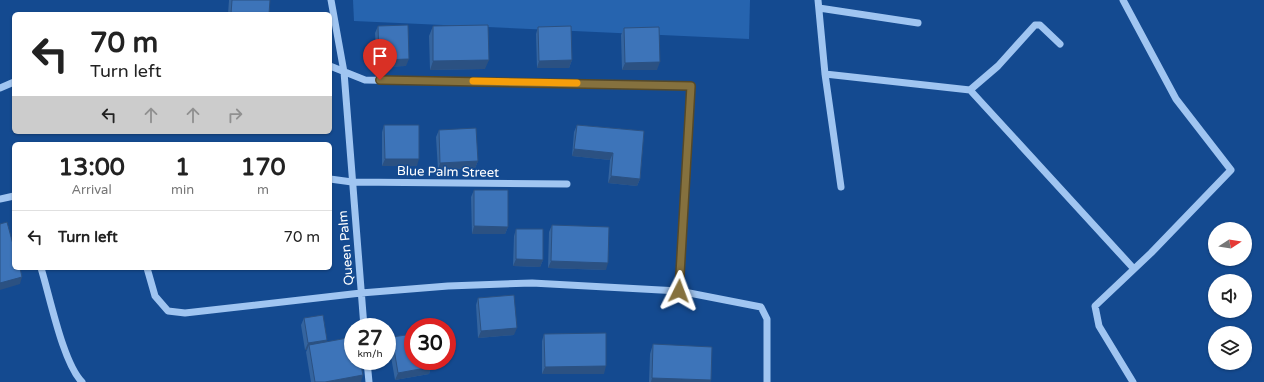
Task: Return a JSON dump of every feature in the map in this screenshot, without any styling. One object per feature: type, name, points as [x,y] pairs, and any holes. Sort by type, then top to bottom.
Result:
[{"type":"street","name":"Queen Palm","points":[[331,0],[344,72],[363,318]]},
{"type":"street","points":[[818,0],[825,74],[841,187]]},
{"type":"street","points":[[1123,0],[1176,98],[1231,170],[1134,269],[1095,306],[1099,326],[1133,382]]},
{"type":"street","points":[[819,8],[918,23]]},
{"type":"street","points":[[970,90],[998,66],[1035,25],[1040,25],[1060,44]]},
{"type":"street","points":[[332,67],[365,80],[691,86],[679,291]]},
{"type":"street","points":[[825,74],[970,90],[1134,269]]},
{"type":"street","points":[[0,88],[12,83]]},
{"type":"street","name":"Blue Palm Street","points":[[332,179],[352,182],[567,184]]},
{"type":"street","points":[[0,199],[12,196]]},
{"type":"street","points":[[42,270],[66,354],[76,376],[82,382]]},
{"type":"street","points":[[148,270],[155,296],[168,311],[185,314],[361,294],[448,286],[532,283],[679,291],[760,307],[767,319],[768,382]]},
{"type":"street","points":[[368,370],[369,382]]},
{"type":"shaded area","points":[[353,0],[750,0],[749,39],[354,21]]},
{"type":"building","points":[[232,0],[270,0],[269,12],[231,12]]},
{"type":"building","points":[[408,25],[409,59],[379,60],[378,26]]},
{"type":"building","points":[[488,25],[489,60],[433,61],[433,26]]},
{"type":"building","points":[[571,26],[572,60],[539,61],[538,27]]},
{"type":"building","points":[[659,27],[660,62],[625,63],[624,28]]},
{"type":"building","points":[[384,125],[419,125],[419,159],[385,159]]},
{"type":"building","points":[[577,125],[644,131],[640,179],[611,176],[613,153],[574,149]]},
{"type":"building","points":[[476,128],[478,161],[440,163],[439,130]]},
{"type":"building","points":[[474,190],[508,190],[508,227],[474,226]]},
{"type":"building","points":[[7,222],[12,241],[12,270],[20,270],[22,277],[0,283],[0,224]]},
{"type":"building","points":[[552,225],[609,227],[608,263],[551,261]]},
{"type":"building","points":[[516,229],[543,229],[543,260],[516,259]]},
{"type":"building","points":[[514,295],[517,328],[481,331],[478,298]]},
{"type":"building","points":[[323,315],[327,340],[308,343],[304,318]]},
{"type":"building","points":[[606,333],[606,366],[545,367],[544,334]]},
{"type":"building","points":[[404,335],[404,370],[414,370],[398,373],[396,361],[396,336]]},
{"type":"building","points":[[344,339],[344,370],[362,370],[363,375],[325,382],[315,382],[309,345]]},
{"type":"building","points":[[653,344],[712,347],[711,380],[652,378]]},
{"type":"slow traffic","points":[[473,81],[577,83]]},
{"type":"route","points":[[380,80],[502,81],[691,86],[679,291]]}]
